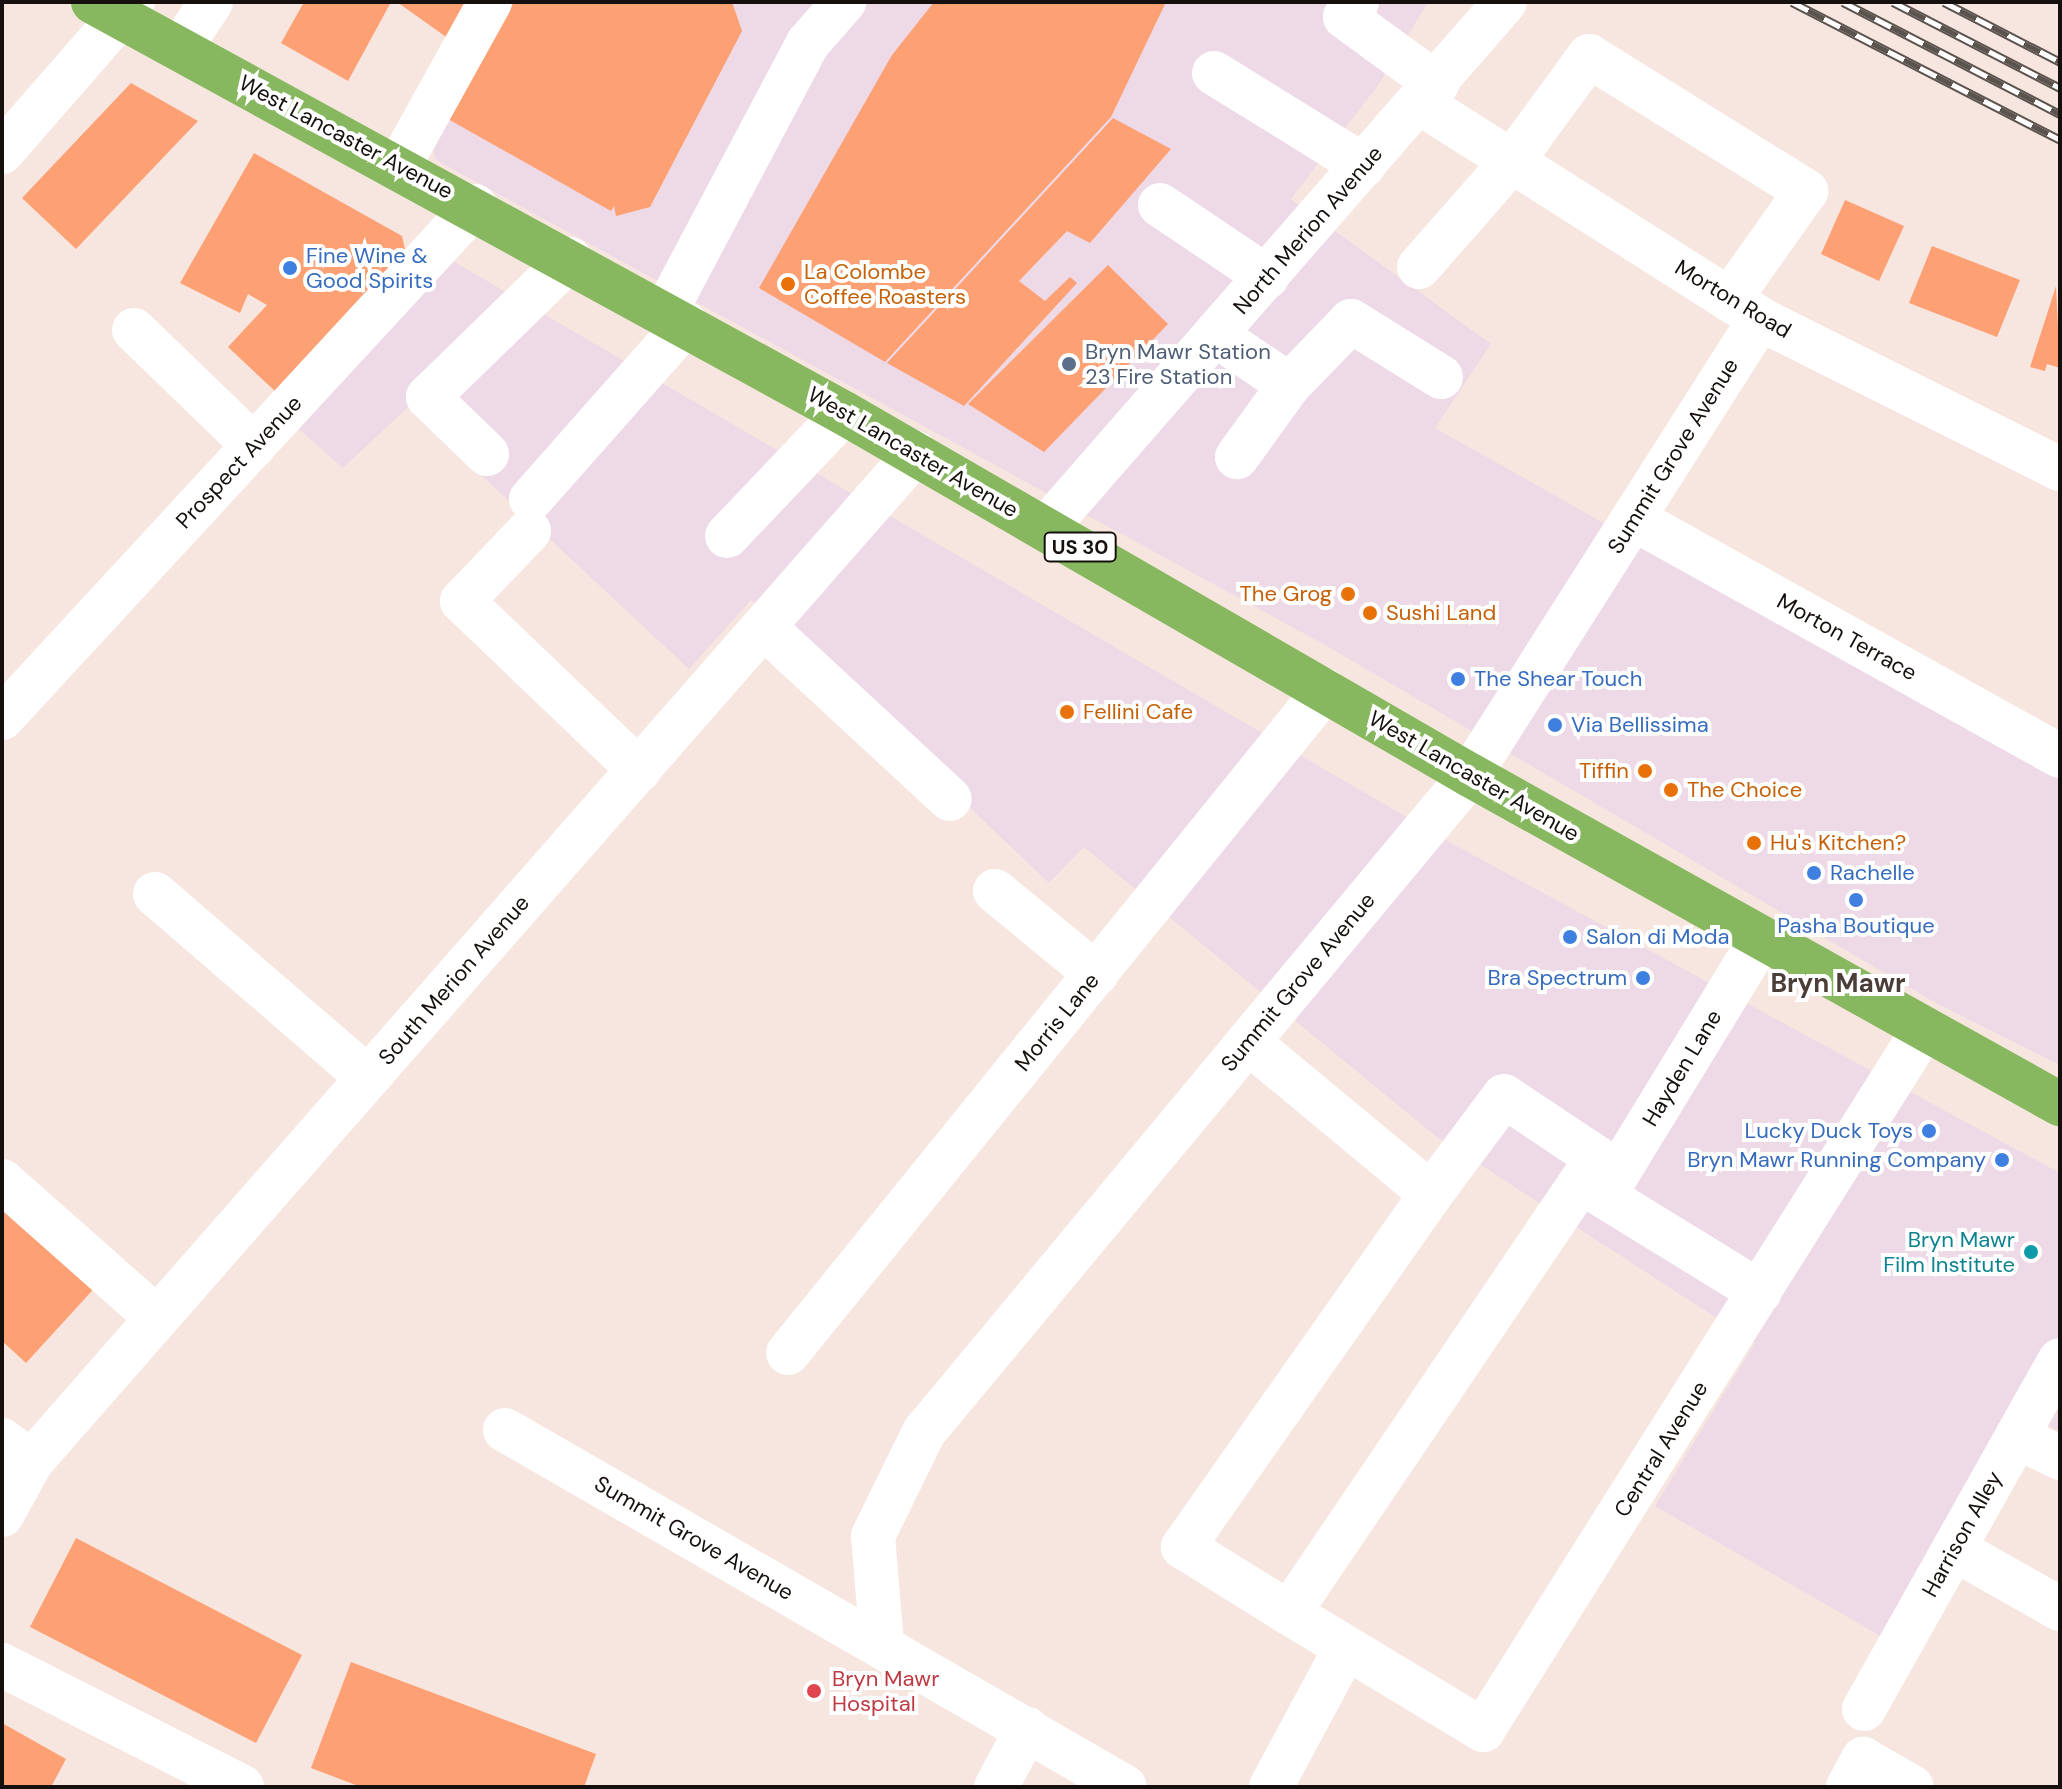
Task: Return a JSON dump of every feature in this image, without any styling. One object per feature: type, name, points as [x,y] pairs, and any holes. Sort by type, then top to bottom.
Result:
[{"type":"highway","name":"West Lancaster Avenue","points":[[117,8],[180,49],[475,206],[916,453],[1470,775],[1922,1032],[2060,1104]]},
{"type":"street","points":[[180,49],[211,2]]},
{"type":"street","points":[[399,166],[490,2]]},
{"type":"street","points":[[639,770],[462,601],[676,318],[808,43],[844,2]]},
{"type":"street","name":"North Merion Avenue","points":[[1046,528],[1505,2]]},
{"type":"street","name":"Morton Road","points":[[1340,7],[1428,93],[1513,160],[1745,310],[2060,469]]},
{"type":"street","points":[[2,152],[117,8]]},
{"type":"street","name":"Summit Grove Avenue","points":[[882,1645],[873,1536],[924,1432],[1470,775],[1634,519],[1806,191],[1589,56],[1513,160]]},
{"type":"street","points":[[1214,73],[1364,166]]},
{"type":"street","points":[[1419,267],[1513,160]]},
{"type":"street","points":[[1160,205],[1267,277]]},
{"type":"street","name":"Prospect Avenue","points":[[2,718],[475,206]]},
{"type":"street","points":[[487,454],[428,397],[570,259]]},
{"type":"street","points":[[1237,457],[1289,385],[1351,321],[1441,377]]},
{"type":"street","points":[[134,330],[254,446]]},
{"type":"street","points":[[1216,335],[1289,385]]},
{"type":"street","points":[[727,536],[844,413]]},
{"type":"street","name":"South Merion Avenue","points":[[2,1515],[17,1451],[157,1318],[916,453]]},
{"type":"street","name":"Morton Terrace","points":[[1634,519],[2060,756]]},
{"type":"street","points":[[764,627],[950,799]]},
{"type":"street","name":"Morris Lane","points":[[788,1353],[1325,690]]},
{"type":"street","points":[[995,891],[1096,974]]},
{"type":"street","points":[[155,894],[368,1078]]},
{"type":"street","name":"Hayden Lane","points":[[1289,1613],[1593,1189],[1760,940]]},
{"type":"street","name":"Central Avenue","points":[[1345,1649],[1483,1730],[1922,1032]]},
{"type":"street","points":[[1248,1042],[1431,1194]]},
{"type":"street","points":[[1271,1787],[1345,1649],[1183,1547],[1431,1194],[1504,1096],[1597,1158],[1593,1189],[1760,1292]]},
{"type":"street","points":[[2,1181],[157,1318]]},
{"type":"street","name":"Harrison Alley","points":[[1864,1709],[2060,1360]]},
{"type":"street","name":"Summit Grove Avenue","points":[[505,1430],[1125,1787]]},
{"type":"street","points":[[2017,1437],[2060,1458]]},
{"type":"street","points":[[1954,1549],[2060,1609]]},
{"type":"street","points":[[2,1665],[242,1787]]},
{"type":"street","points":[[996,1787],[1027,1729]]},
{"type":"street","points":[[1848,1787],[1863,1759],[1912,1787]]},
{"type":"shaded area","points":[[505,2],[1428,2],[1379,84],[1291,199],[1491,344],[1435,428],[2060,780],[2060,1065],[1936,1003],[1325,645],[436,160],[430,134]]},
{"type":"shaded area","points":[[451,260],[1451,843],[2060,1173],[2060,1432],[2018,1408],[1884,1638],[1655,1506],[1755,1343],[1433,1134],[1084,847],[1049,883],[751,600],[689,669],[408,407],[343,468],[295,426]]},
{"type":"building","points":[[304,2],[391,2],[348,81],[281,43]]},
{"type":"building","points":[[397,2],[471,2],[449,39]]},
{"type":"building","points":[[514,2],[732,2],[742,31],[650,207],[616,216],[614,206],[611,211],[448,119]]},
{"type":"building","points":[[934,2],[1166,2],[1111,117],[885,362],[759,288],[892,55]]},
{"type":"building","points":[[131,83],[198,121],[76,249],[22,198]]},
{"type":"building","points":[[1113,118],[1171,149],[1090,243],[1067,231],[1019,281],[1045,301],[1070,277],[1077,283],[964,406],[887,363]]},
{"type":"building","name":"Fine Wine & Good Spirits","points":[[254,153],[402,236],[406,254],[276,392],[228,347],[267,305],[248,294],[240,313],[180,283]]},
{"type":"building","points":[[1845,200],[1904,226],[1879,281],[1821,254]]},
{"type":"building","points":[[1932,246],[2020,280],[1997,337],[1909,303]]},
{"type":"building","name":"Bryn Mawr Station 23 Fire Station","points":[[1108,265],[1168,324],[1044,452],[968,404]]},
{"type":"building","points":[[2056,286],[2060,368],[2047,364],[2045,371],[2030,367]]},
{"type":"building","points":[[2,1193],[100,1282],[26,1363],[2,1341]]},
{"type":"building","points":[[76,1538],[302,1655],[256,1743],[30,1627]]},
{"type":"building","points":[[351,1662],[596,1754],[584,1787],[361,1787],[311,1768]]},
{"type":"building","points":[[2,1723],[66,1759],[51,1787],[2,1787]]},
{"type":"railway","points":[[1792,2],[2060,140]]},
{"type":"railway","points":[[1843,2],[2060,114]]},
{"type":"railway","points":[[1893,2],[2060,88]]},
{"type":"railway","points":[[1944,2],[2060,62]]},
{"type":"place","name":"Fine Wine & Good Spirits","points":[[290,268]]},
{"type":"place","name":"La Colombe Coffee Roasters","points":[[788,284]]},
{"type":"place","name":"Bryn Mawr Station 23 Fire Station","points":[[1069,364]]},
{"type":"place","name":"The Grog","points":[[1348,594]]},
{"type":"place","name":"Sushi Land","points":[[1370,613]]},
{"type":"place","name":"The Shear Touch","points":[[1458,679]]},
{"type":"place","name":"Fellini Cafe","points":[[1067,712]]},
{"type":"place","name":"Via Bellissima","points":[[1555,725]]},
{"type":"place","name":"Tiffin","points":[[1645,771]]},
{"type":"place","name":"The Choice","points":[[1671,790]]},
{"type":"place","name":"Hu's Kitchen?","points":[[1754,843]]},
{"type":"place","name":"Rachelle","points":[[1814,873]]},
{"type":"place","name":"Pasha Boutique","points":[[1856,900]]},
{"type":"place","name":"Salon di Moda","points":[[1570,937]]},
{"type":"place","name":"Bra Spectrum","points":[[1643,978]]},
{"type":"place","name":"Lucky Duck Toys","points":[[1929,1131]]},
{"type":"place","name":"Bryn Mawr Running Company","points":[[2002,1160]]},
{"type":"place","name":"Bryn Mawr Film Institute","points":[[2031,1252]]},
{"type":"place","name":"Bryn Mawr Hospital","points":[[814,1691]]},
{"type":"district","name":"Bryn Mawr","points":[[1838,984]]}]
